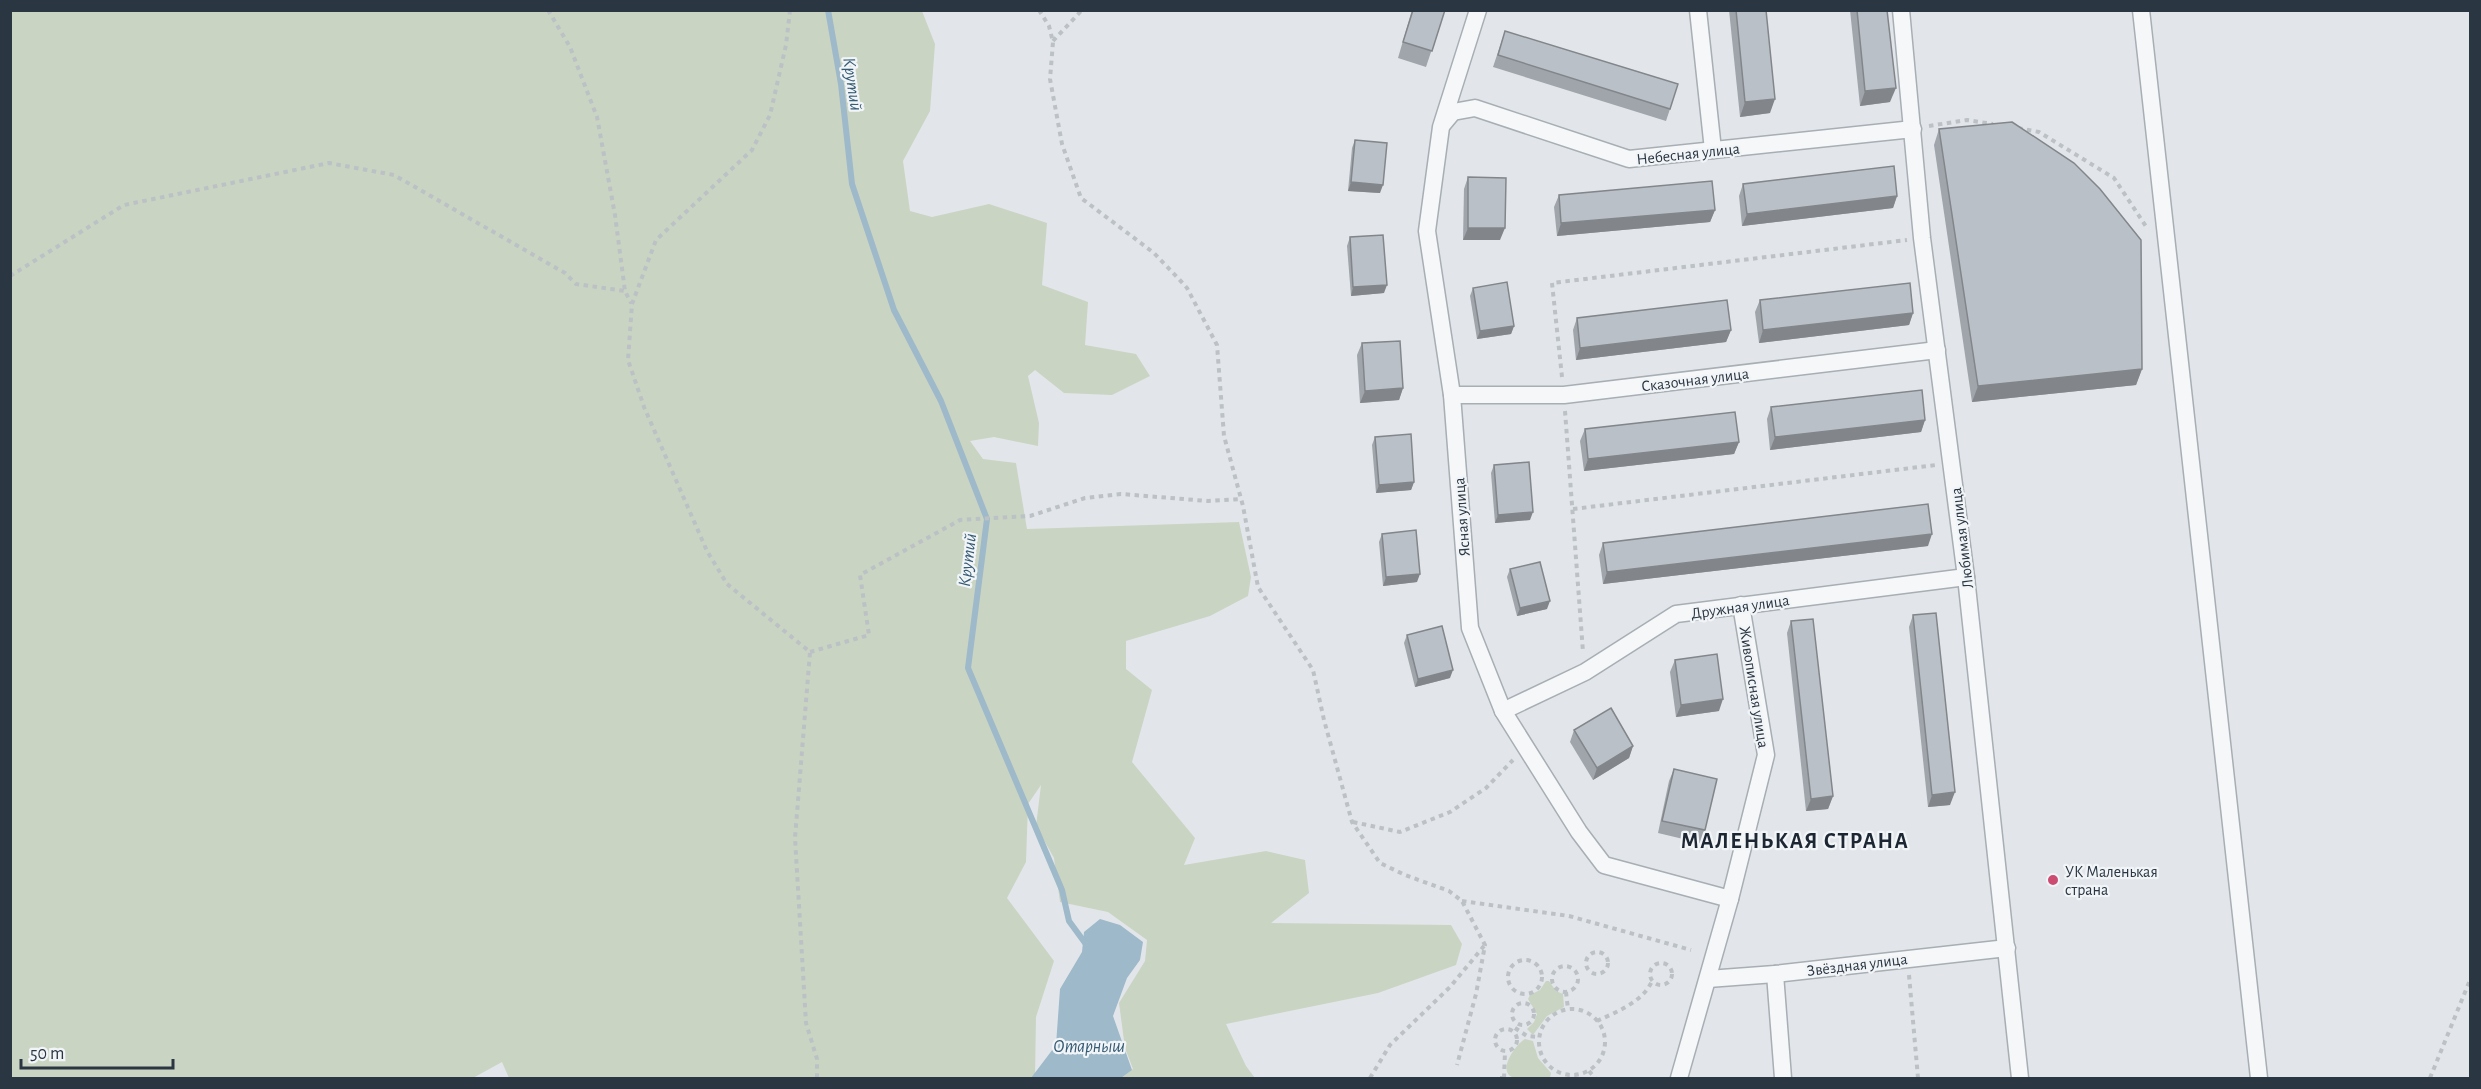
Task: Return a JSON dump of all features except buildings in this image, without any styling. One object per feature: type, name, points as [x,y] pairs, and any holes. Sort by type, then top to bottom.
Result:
[{"type":"street","name":"Ясная улица","points":[[1478,10],[1441,127],[1427,231],[1452,395],[1470,628],[1503,711],[1579,832],[1604,865],[1730,899]]},
{"type":"street","points":[[1698,10],[1713,150]]},
{"type":"street","name":"Любимая улица","points":[[1901,10],[1914,129],[1922,238],[1966,577],[2020,1078]]},
{"type":"street","points":[[2141,10],[2259,1078]]},
{"type":"street","name":"Небесная улица","points":[[1441,127],[1454,112],[1475,108],[1629,159],[1914,129]]},
{"type":"street","name":"Сказочная улица","points":[[1452,395],[1564,395],[1937,350]]},
{"type":"street","name":"Дружная улица","points":[[1503,711],[1585,672],[1676,614],[1966,577]]},
{"type":"street","name":"Живописная улица","points":[[1678,1078],[1730,899],[1766,754],[1741,605]]},
{"type":"street","name":"Звёздная улица","points":[[1708,979],[1775,974],[2007,948]]},
{"type":"street","points":[[1775,974],[1783,1078]]},
{"type":"path","points":[[548,10],[570,47],[597,117],[615,215],[625,291],[632,304]]},
{"type":"path","points":[[790,10],[786,45],[770,115],[752,150],[656,240],[632,304],[628,360],[644,407],[707,551],[726,584],[810,652]]},
{"type":"path","points":[[1039,10],[1049,26],[1053,42],[1050,79],[1062,144],[1081,198],[1154,253],[1187,288],[1217,345],[1224,436],[1241,499],[1258,587],[1313,670],[1352,822],[1380,863],[1449,891],[1462,901],[1485,945],[1476,994],[1457,1065]]},
{"type":"path","points":[[1053,42],[1082,10]]},
{"type":"path","points":[[1914,129],[1967,120],[1998,125]]},
{"type":"path","points":[[2008,127],[2039,132],[2114,178],[2150,233]]},
{"type":"path","points":[[10,276],[124,205],[329,163],[394,175],[566,273],[576,284],[625,291]]},
{"type":"path","points":[[1552,283],[1922,238]]},
{"type":"path","points":[[1585,672],[1573,508],[1952,463]]},
{"type":"path","points":[[810,652],[869,635],[860,575],[960,520],[1030,516],[1085,498],[1120,494],[1208,501],[1241,499]]},
{"type":"path","points":[[810,652],[795,838],[806,1023],[817,1059],[817,1078]]},
{"type":"path","points":[[1352,822],[1400,832],[1450,812],[1486,788],[1507,763],[1528,750]]},
{"type":"path","points":[[1462,901],[1569,916],[1691,950]]},
{"type":"path","points":[[1370,1078],[1390,1045],[1449,987],[1485,945]]},
{"type":"path","points":[[1596,952],[1601,953],[1608,961],[1605,971],[1600,974],[1590,973],[1586,968],[1587,958],[1596,952]]},
{"type":"path","points":[[1907,958],[1918,1078]]},
{"type":"path","points":[[1525,960],[1537,965],[1542,977],[1537,989],[1525,994],[1513,989],[1509,984],[1509,971],[1513,965],[1525,960]]},
{"type":"path","points":[[1597,1021],[1633,1002],[1650,987],[1652,981],[1650,976],[1654,965],[1659,963],[1670,967],[1672,972],[1668,983],[1657,985],[1652,981]]},
{"type":"path","points":[[1563,966],[1569,966],[1577,973],[1578,983],[1571,991],[1566,992],[1555,988],[1552,978],[1554,972],[1563,966]]},
{"type":"path","points":[[1577,973],[1586,968]]},
{"type":"path","points":[[1542,977],[1552,978]]},
{"type":"path","points":[[2430,1078],[2470,980]]},
{"type":"path","points":[[1566,992],[1568,1010]]},
{"type":"path","points":[[1524,1003],[1525,994]]},
{"type":"path","points":[[1505,1052],[1496,1047],[1495,1036],[1502,1029],[1515,1028],[1527,1025],[1534,1018],[1533,1008],[1524,1003],[1515,1006],[1512,1011],[1514,1021],[1515,1028],[1516,1034],[1516,1044],[1514,1048],[1505,1052]]},
{"type":"path","points":[[1568,1010],[1584,1011],[1597,1021],[1604,1033],[1604,1048],[1599,1061],[1589,1071],[1574,1076],[1558,1073],[1551,1068],[1541,1054],[1539,1037],[1541,1029],[1552,1016],[1568,1010]]},
{"type":"path","points":[[1515,1028],[1527,1036],[1539,1037]]},
{"type":"path","points":[[1504,1078],[1505,1052]]},
{"type":"path","points":[[1589,1071],[1595,1078]]},
{"type":"path","points":[[1555,1078],[1558,1073]]},
{"type":"green space","points":[[10,11],[922,11],[935,44],[930,111],[903,161],[910,211],[932,217],[989,204],[1047,223],[1042,285],[1088,302],[1085,345],[1136,354],[1150,376],[1112,395],[1064,393],[1035,370],[1028,376],[1039,423],[1038,446],[994,437],[970,441],[983,459],[1016,463],[1027,529],[1239,522],[1251,577],[1248,596],[1210,616],[1126,641],[1126,669],[1152,690],[1132,762],[1195,838],[1184,865],[1266,851],[1305,860],[1309,893],[1271,923],[1451,925],[1462,944],[1456,965],[1378,993],[1226,1024],[1246,1066],[1255,1078],[1121,1078],[1133,1069],[1125,1048],[1119,1003],[1145,961],[1147,940],[1108,912],[1060,902],[1054,858],[1036,826],[1041,785],[1028,804],[1026,862],[1007,898],[1054,961],[1036,1017],[1035,1078],[509,1078],[502,1062],[473,1078],[11,1078]]},
{"type":"green space","points":[[1546,981],[1549,981],[1556,991],[1563,994],[1564,1007],[1547,1016],[1533,1035],[1527,1029],[1534,1022],[1537,1014],[1528,999],[1530,995],[1540,990]]},
{"type":"green space","points":[[1525,1039],[1533,1041],[1538,1058],[1551,1073],[1550,1078],[1520,1079],[1508,1074],[1507,1063],[1517,1046]]},
{"type":"water","name":"Отарныш","points":[[1100,919],[1120,925],[1143,942],[1140,960],[1127,978],[1113,1016],[1132,1070],[1121,1078],[1031,1078],[1056,1045],[1060,989],[1082,952],[1084,932]]},
{"type":"waterway","name":"Крутий","points":[[828,10],[841,84],[852,184],[894,310],[941,401],[987,519],[968,668],[1062,890],[1069,921],[1088,947]]},
{"type":"place","name":"УК Маленькая страна","points":[[2053,880]]},
{"type":"district","name":"МАЛЕНЬКАЯ СТРАНА","points":[[1795,840]]}]
